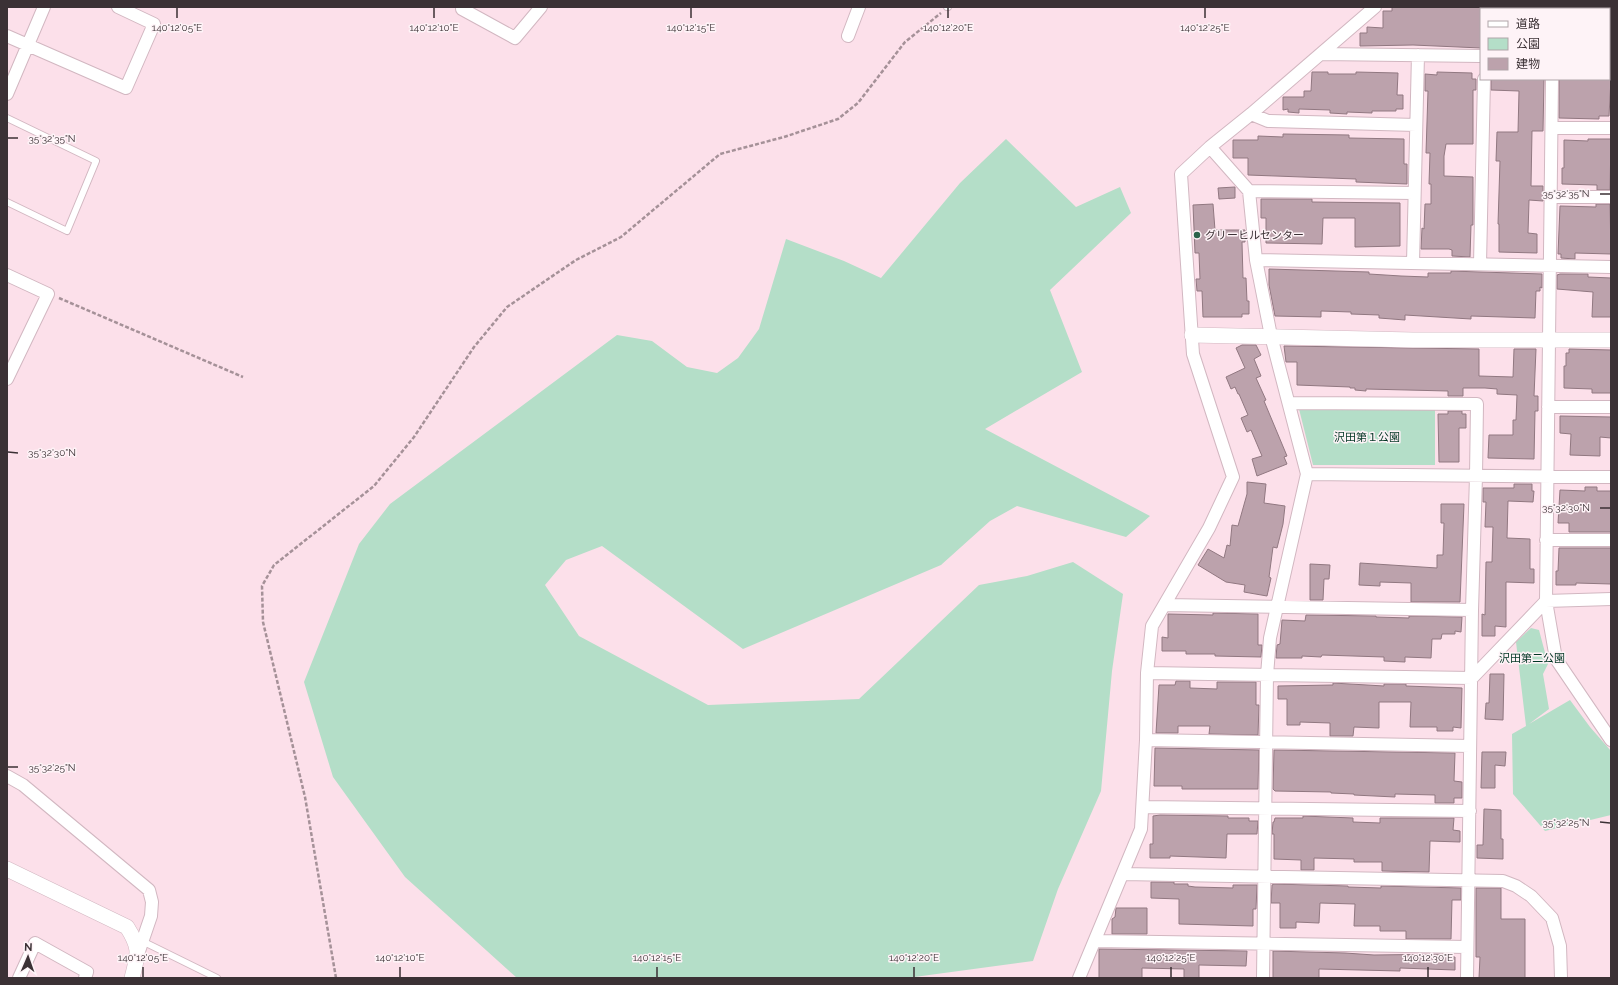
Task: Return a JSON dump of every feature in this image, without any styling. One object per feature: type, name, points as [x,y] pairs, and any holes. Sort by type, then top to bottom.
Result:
[{"type":"street","points":[[7,94],[44,7]]},
{"type":"street","points":[[7,36],[126,88],[154,24],[118,7]]},
{"type":"street","points":[[464,7],[462,9],[515,38],[541,7]]},
{"type":"street","points":[[848,36],[859,7]]},
{"type":"street","points":[[1079,978],[1141,829],[1146,740],[1147,673],[1152,626],[1209,528],[1233,477],[1194,354],[1180,174],[1375,7]]},
{"type":"street","points":[[1321,54],[1480,56]]},
{"type":"street","points":[[1413,263],[1418,55]]},
{"type":"street","points":[[1480,264],[1484,80]]},
{"type":"street","points":[[1552,80],[1546,601],[1556,659],[1611,740]]},
{"type":"street","points":[[1251,114],[1268,121],[1416,126]]},
{"type":"street","points":[[1552,128],[1611,128]]},
{"type":"street","points":[[1210,147],[1250,191],[1256,260],[1271,336],[1308,474],[1270,638],[1267,675],[1264,944],[1262,978]]},
{"type":"street","points":[[1250,191],[1414,193]]},
{"type":"street","points":[[1551,197],[1611,198]]},
{"type":"street","points":[[1256,260],[1611,267]]},
{"type":"street","points":[[7,379],[48,294],[8,277]]},
{"type":"street","points":[[1192,335],[1413,340],[1611,340]]},
{"type":"street","points":[[1289,403],[1477,404],[1472,610],[1467,978]]},
{"type":"street","points":[[1548,407],[1611,407]]},
{"type":"street","points":[[1308,474],[1611,477]]},
{"type":"street","points":[[1546,540],[1611,540]]},
{"type":"street","points":[[1147,673],[1472,678],[1546,601],[1611,599]]},
{"type":"street","points":[[1165,605],[1472,610]]},
{"type":"street","points":[[1146,740],[1470,746]]},
{"type":"street","points":[[7,776],[23,785],[149,890],[152,902],[151,916],[132,978]]},
{"type":"street","points":[[1143,807],[1470,811]]},
{"type":"street","points":[[7,869],[127,927],[140,948]]},
{"type":"street","points":[[1123,874],[1502,881],[1516,886],[1531,896],[1552,918],[1560,946],[1561,978]]},
{"type":"street","points":[[1094,941],[1467,947]]},
{"type":"street","points":[[19,978],[35,943],[87,972],[85,978]]},
{"type":"lane","points":[[7,118],[96,161],[67,231],[7,202]]},
{"type":"lane","points":[[140,948],[217,978]]},
{"type":"path","points":[[336,978],[305,798],[263,622],[262,586],[274,565],[374,486],[414,437],[474,347],[507,307],[576,260],[621,237],[720,154],[784,137],[838,119],[858,103],[905,42],[948,7]]},
{"type":"path","points":[[48,294],[243,377]]},
{"type":"green space","points":[[1006,139],[1076,207],[1120,187],[1131,213],[1050,290],[1082,372],[985,429],[1150,516],[1126,537],[1017,506],[990,521],[941,565],[743,649],[602,546],[566,560],[545,585],[579,636],[708,705],[859,699],[979,585],[1027,576],[1073,562],[1123,594],[1112,671],[1101,791],[1058,889],[1033,961],[907,978],[517,978],[405,877],[333,777],[304,682],[359,544],[390,504],[617,335],[652,341],[687,367],[717,373],[738,358],[759,329],[786,239],[844,261],[881,278],[960,183]]},
{"type":"green space","name":"沢田第１公園","points":[[1435,408],[1435,465],[1313,465],[1299,409]]},
{"type":"green space","name":"沢田第二公園","points":[[1531,628],[1539,630],[1548,664],[1543,674],[1549,709],[1529,724],[1570,700],[1590,727],[1611,751],[1611,815],[1545,831],[1513,794],[1512,734],[1526,726],[1516,642]]},
{"type":"building","points":[[1392,7],[1481,7],[1480,48],[1413,45],[1360,46],[1360,33],[1367,33],[1367,27],[1383,28],[1383,11],[1392,11]]},
{"type":"building","points":[[1312,72],[1328,72],[1328,74],[1356,74],[1356,72],[1398,73],[1397,95],[1403,95],[1403,109],[1396,109],[1396,111],[1372,111],[1372,113],[1347,112],[1347,114],[1330,113],[1330,110],[1299,109],[1299,113],[1288,112],[1288,109],[1283,110],[1283,97],[1304,97],[1304,91],[1311,91]]},
{"type":"building","points":[[1437,72],[1472,73],[1472,79],[1476,79],[1476,90],[1473,90],[1473,144],[1446,144],[1444,156],[1444,176],[1473,177],[1473,225],[1471,225],[1470,257],[1452,256],[1452,250],[1449,249],[1421,249],[1422,228],[1424,229],[1425,204],[1431,204],[1431,184],[1429,184],[1430,153],[1426,153],[1428,91],[1425,91],[1425,74],[1437,75]]},
{"type":"building","points":[[1611,79],[1609,116],[1599,116],[1599,119],[1559,118],[1559,80]]},
{"type":"building","points":[[1491,80],[1544,80],[1543,131],[1532,131],[1531,186],[1543,186],[1543,201],[1529,200],[1528,233],[1537,234],[1537,253],[1499,252],[1498,224],[1500,161],[1496,161],[1497,132],[1518,132],[1519,91],[1491,90]]},
{"type":"building","points":[[1283,134],[1349,135],[1349,138],[1404,139],[1404,164],[1407,164],[1407,184],[1356,182],[1356,179],[1248,175],[1248,158],[1233,158],[1233,140],[1258,140],[1258,136],[1283,137]]},
{"type":"building","points":[[1588,139],[1611,139],[1610,190],[1597,190],[1597,185],[1562,184],[1562,168],[1564,168],[1564,140],[1588,141]]},
{"type":"building","points":[[1235,187],[1235,198],[1219,199],[1218,188]]},
{"type":"building","points":[[1261,199],[1312,199],[1312,202],[1400,203],[1400,246],[1355,247],[1355,218],[1323,218],[1322,244],[1266,243],[1266,218],[1261,218]]},
{"type":"building","points":[[1213,204],[1215,230],[1245,230],[1245,242],[1242,242],[1243,278],[1246,278],[1249,314],[1242,314],[1242,317],[1203,317],[1202,291],[1197,291],[1196,279],[1200,279],[1199,253],[1195,253],[1193,205]]},
{"type":"building","points":[[1596,204],[1610,204],[1611,254],[1575,253],[1575,259],[1561,258],[1561,254],[1558,254],[1560,206],[1596,207]]},
{"type":"building","points":[[1269,269],[1369,272],[1369,274],[1428,277],[1428,273],[1451,273],[1451,271],[1542,274],[1542,288],[1540,287],[1540,291],[1536,291],[1535,318],[1471,316],[1471,319],[1405,315],[1405,320],[1379,318],[1379,315],[1351,314],[1351,312],[1321,311],[1321,317],[1275,316],[1269,285]]},
{"type":"building","points":[[1588,274],[1588,277],[1611,278],[1611,317],[1592,317],[1593,292],[1557,289],[1557,275]]},
{"type":"building","points":[[1242,345],[1256,345],[1261,355],[1254,359],[1261,376],[1256,378],[1287,456],[1284,457],[1287,464],[1257,476],[1252,459],[1262,456],[1251,430],[1247,432],[1241,418],[1248,415],[1239,394],[1235,387],[1231,389],[1226,377],[1245,368],[1236,348]]},
{"type":"building","points":[[1284,346],[1479,349],[1479,376],[1513,377],[1514,349],[1536,349],[1534,396],[1538,396],[1538,411],[1535,411],[1534,459],[1488,458],[1489,435],[1513,435],[1513,420],[1516,420],[1517,395],[1497,394],[1497,389],[1485,388],[1463,388],[1463,396],[1448,396],[1448,391],[1366,389],[1366,391],[1355,390],[1355,388],[1350,387],[1297,385],[1297,362],[1286,362]]},
{"type":"building","points":[[1569,349],[1611,350],[1611,393],[1592,393],[1592,389],[1564,388],[1564,366],[1566,366],[1566,353],[1569,353]]},
{"type":"building","points":[[1448,411],[1462,411],[1462,414],[1466,414],[1466,428],[1459,428],[1459,462],[1439,462],[1438,414],[1448,414]]},
{"type":"building","points":[[1560,416],[1611,417],[1611,438],[1600,437],[1600,456],[1570,455],[1571,434],[1560,433]]},
{"type":"building","points":[[1247,482],[1266,484],[1264,503],[1285,506],[1283,524],[1277,548],[1273,547],[1269,577],[1271,578],[1267,596],[1244,592],[1245,585],[1226,582],[1198,565],[1208,549],[1224,558],[1227,545],[1230,546],[1232,525],[1238,526],[1247,494]]},
{"type":"building","points":[[1514,484],[1532,484],[1532,491],[1534,491],[1533,502],[1508,501],[1507,538],[1530,539],[1530,569],[1534,569],[1534,583],[1506,582],[1506,627],[1495,626],[1495,636],[1482,636],[1482,614],[1485,615],[1486,562],[1492,562],[1493,527],[1485,527],[1486,502],[1483,502],[1483,488],[1514,488]]},
{"type":"building","points":[[1585,487],[1597,487],[1597,491],[1611,491],[1611,532],[1569,532],[1569,523],[1558,523],[1560,490],[1585,491]]},
{"type":"building","points":[[1441,504],[1464,504],[1460,602],[1411,602],[1411,583],[1380,582],[1380,586],[1359,585],[1360,563],[1437,568],[1437,555],[1443,555],[1444,523],[1441,523]]},
{"type":"building","points":[[1559,548],[1611,548],[1611,584],[1576,583],[1576,585],[1556,585]]},
{"type":"building","points":[[1310,564],[1330,565],[1329,579],[1324,579],[1323,600],[1310,600]]},
{"type":"building","points":[[1213,613],[1258,614],[1258,645],[1262,645],[1261,657],[1215,656],[1215,654],[1186,654],[1186,651],[1162,651],[1162,637],[1168,638],[1168,614],[1213,615]]},
{"type":"building","points":[[1306,615],[1409,618],[1409,616],[1462,617],[1461,632],[1455,631],[1455,634],[1442,634],[1441,639],[1432,639],[1431,658],[1405,657],[1405,662],[1384,661],[1384,657],[1322,655],[1321,657],[1302,656],[1302,658],[1276,658],[1277,645],[1280,644],[1282,620],[1305,621]]},
{"type":"building","points":[[1490,674],[1504,674],[1503,720],[1485,719],[1486,703],[1489,703]]},
{"type":"building","points":[[1176,681],[1190,681],[1190,688],[1217,689],[1217,682],[1256,682],[1256,705],[1259,705],[1258,735],[1209,734],[1210,726],[1178,726],[1178,733],[1156,733],[1159,685],[1175,685]]},
{"type":"building","points":[[1333,683],[1384,686],[1384,684],[1406,684],[1406,686],[1462,688],[1461,728],[1453,727],[1453,731],[1437,731],[1437,727],[1410,727],[1411,702],[1379,702],[1379,728],[1354,727],[1353,736],[1330,736],[1330,723],[1300,722],[1300,725],[1287,725],[1287,699],[1278,699],[1278,686],[1333,685]]},
{"type":"building","points":[[1155,748],[1259,750],[1258,789],[1182,789],[1182,786],[1154,786]]},
{"type":"building","points":[[1274,750],[1455,753],[1454,781],[1462,782],[1462,798],[1454,798],[1454,803],[1435,803],[1435,795],[1395,794],[1395,797],[1331,792],[1275,791],[1273,789]]},
{"type":"building","points":[[1482,752],[1506,752],[1505,766],[1495,765],[1495,788],[1481,788]]},
{"type":"building","points":[[1484,809],[1501,810],[1503,859],[1477,858],[1477,845],[1483,845]]},
{"type":"building","points":[[1153,816],[1228,816],[1228,818],[1249,818],[1249,821],[1258,821],[1257,834],[1227,834],[1226,858],[1170,856],[1170,858],[1150,858],[1150,844],[1153,844]]},
{"type":"building","points":[[1303,816],[1353,818],[1353,822],[1380,823],[1380,818],[1454,818],[1453,830],[1460,831],[1460,842],[1430,841],[1429,872],[1382,871],[1382,862],[1354,862],[1354,859],[1314,858],[1314,870],[1301,870],[1301,860],[1274,859],[1274,834],[1272,834],[1273,822],[1275,818],[1303,818]]},
{"type":"building","points":[[1151,882],[1174,882],[1174,884],[1188,884],[1188,886],[1195,887],[1233,888],[1233,885],[1257,885],[1256,909],[1253,909],[1253,926],[1179,924],[1179,899],[1151,898]]},
{"type":"building","points":[[1272,885],[1381,888],[1381,886],[1461,888],[1461,900],[1452,900],[1451,939],[1406,939],[1406,931],[1380,931],[1380,926],[1354,926],[1355,904],[1320,903],[1319,923],[1296,922],[1296,928],[1280,928],[1280,903],[1271,903]]},
{"type":"building","points":[[1476,888],[1501,888],[1501,919],[1525,919],[1525,978],[1479,978],[1480,957],[1476,957]]},
{"type":"building","points":[[1116,908],[1147,908],[1147,934],[1112,934],[1112,919],[1115,917]]},
{"type":"building","points":[[1099,949],[1247,951],[1246,966],[1199,965],[1199,978],[1184,978],[1184,969],[1142,968],[1142,978],[1099,978]]},
{"type":"building","points":[[1273,951],[1374,955],[1452,954],[1452,957],[1455,957],[1455,970],[1400,968],[1400,971],[1319,969],[1319,978],[1273,978]]},
{"type":"place","name":"グリーヒルセンター","points":[[1197,235]]}]
